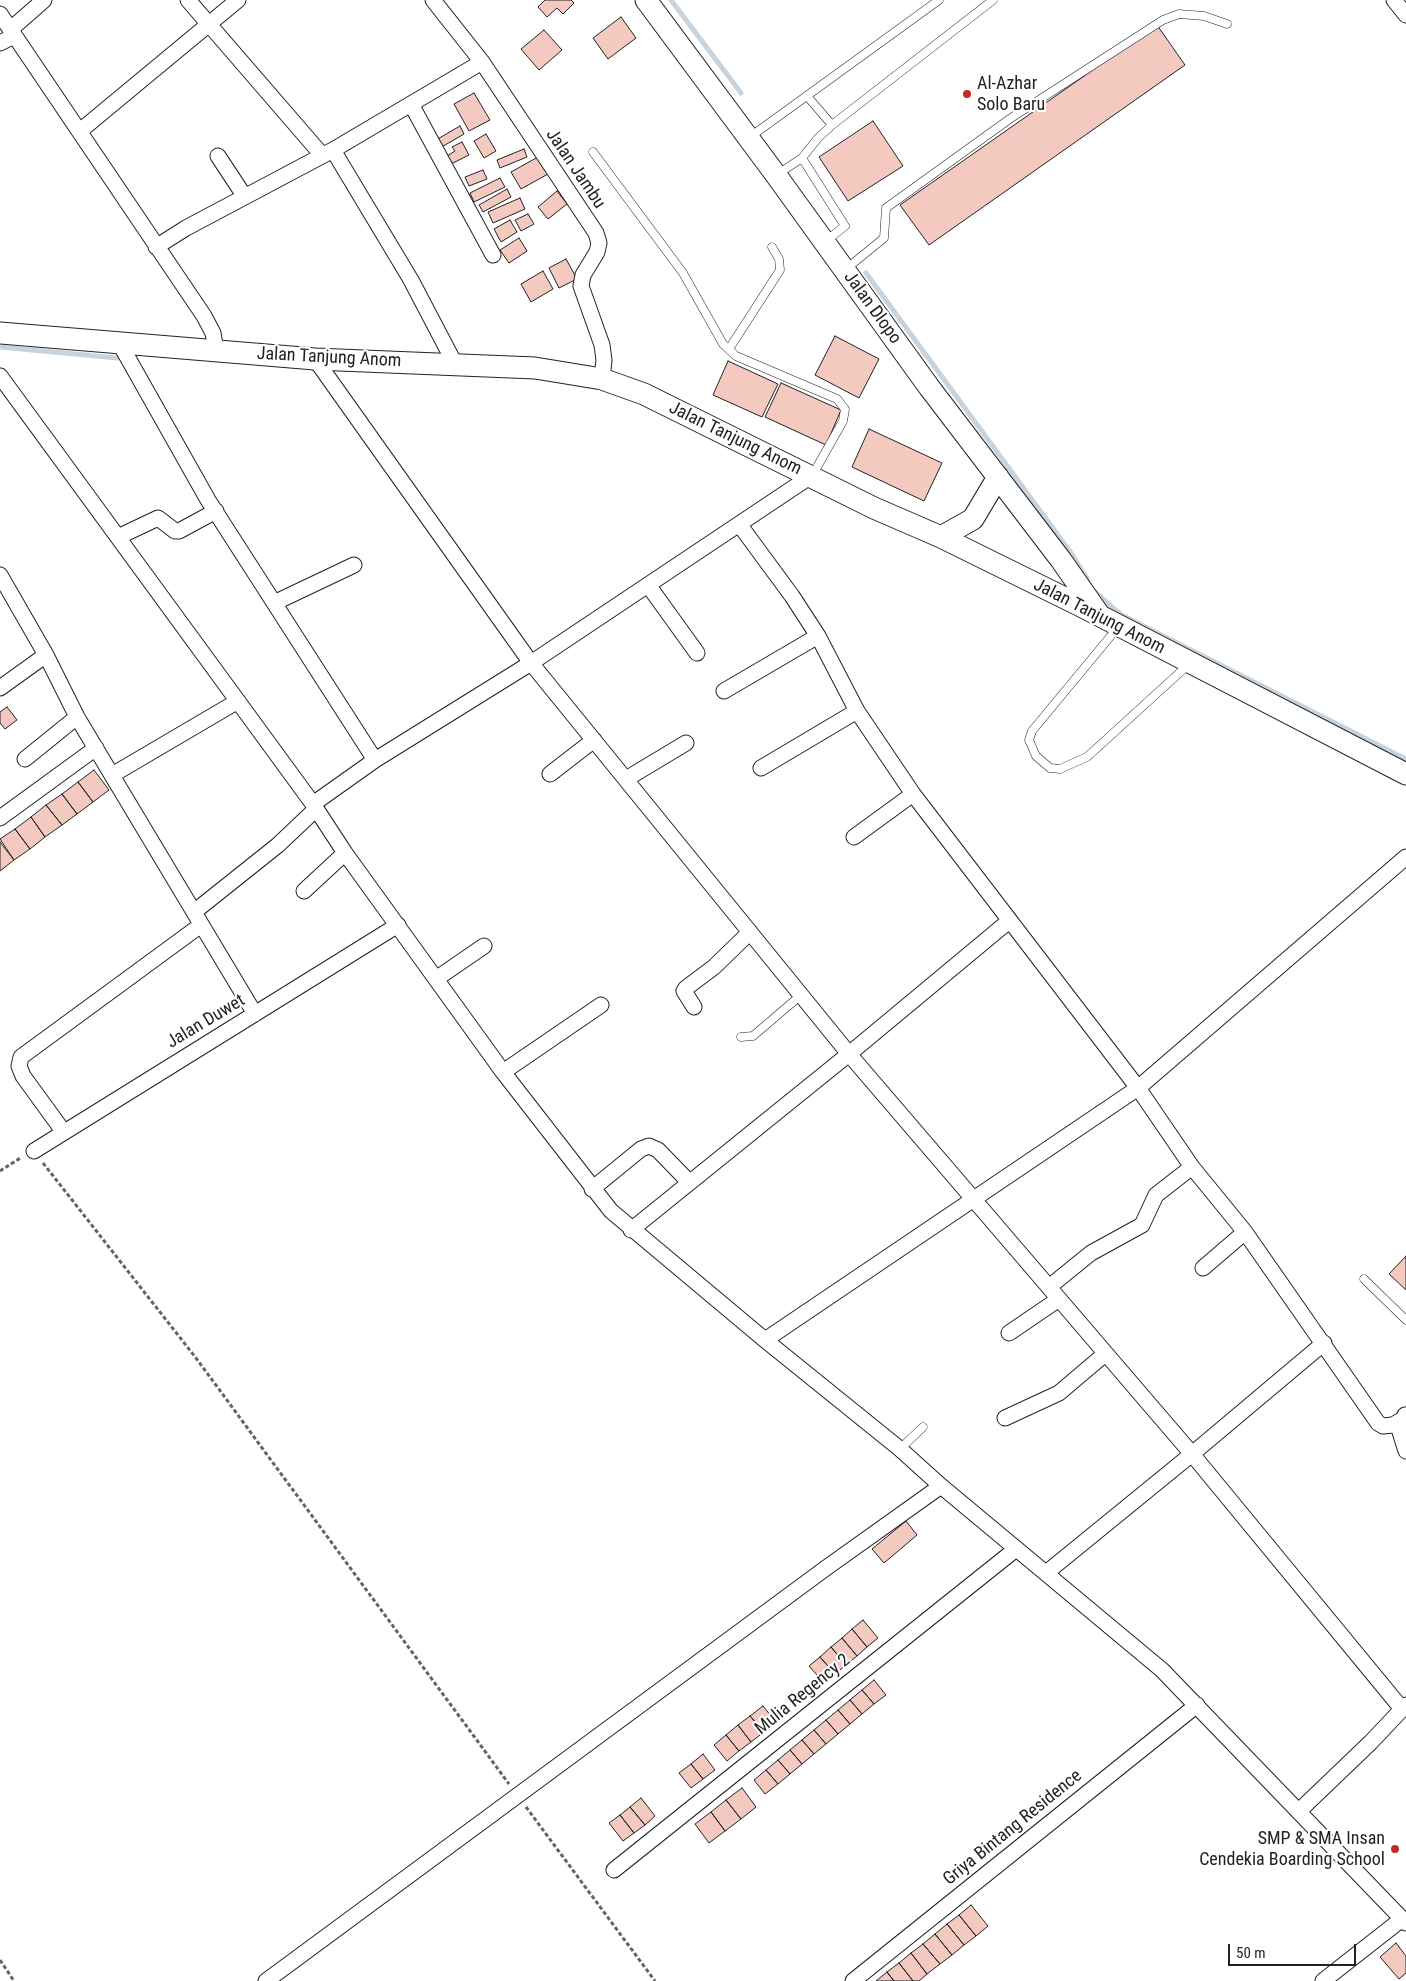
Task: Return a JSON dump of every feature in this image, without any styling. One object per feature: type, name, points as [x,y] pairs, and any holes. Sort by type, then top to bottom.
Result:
[{"type":"main road","name":"Jalan Dlopo","points":[[646,0],[776,175],[829,239],[845,270],[929,386],[1061,560],[1099,615]]},
{"type":"main road","name":"Jalan Tanjung Anom","points":[[1,331],[120,344],[315,359],[535,368],[602,379],[644,394],[874,508],[941,537],[1099,615],[1406,774]]},
{"type":"main road","points":[[941,537],[973,519],[998,477]]},
{"type":"street","points":[[0,43],[44,0]]},
{"type":"street","points":[[188,0],[208,25],[327,153],[411,280],[454,364]]},
{"type":"street","points":[[80,131],[238,0]]},
{"type":"street","name":"Jalan Jambu","points":[[433,0],[482,62],[596,233],[599,243],[597,252],[583,275],[581,286],[602,345],[604,360],[602,379]]},
{"type":"street","points":[[1394,0],[1406,15]]},
{"type":"street","points":[[0,14],[204,316],[213,333],[216,351]]},
{"type":"street","points":[[156,247],[327,153],[482,62]]},
{"type":"street","points":[[411,104],[493,255]]},
{"type":"street","points":[[218,156],[245,197]]},
{"type":"street","points":[[120,344],[216,511],[276,602],[375,760]]},
{"type":"street","points":[[315,359],[531,663],[849,1054],[1192,1454],[1404,1707],[1299,1811]]},
{"type":"street","points":[[0,376],[315,806],[345,853],[503,1072],[592,1189],[631,1230],[900,1449],[941,1486],[1162,1670],[1404,1921],[1323,1981]]},
{"type":"street","points":[[63,1131],[23,1076],[20,1066],[21,1057],[198,919],[278,845],[315,806],[375,760],[531,663],[812,476]]},
{"type":"street","points":[[118,537],[155,518],[160,519],[170,528],[178,531],[216,511]]},
{"type":"street","points":[[738,524],[792,596],[818,636],[857,711],[913,794],[1138,1088],[1192,1167],[1245,1232],[1378,1423],[1388,1426],[1404,1416]]},
{"type":"street","points":[[276,602],[354,565]]},
{"type":"street","points":[[0,575],[96,748],[255,1014]]},
{"type":"street","points":[[648,585],[697,653]]},
{"type":"street","points":[[724,691],[818,636]]},
{"type":"street","points":[[0,688],[46,655]]},
{"type":"street","points":[[112,775],[238,701]]},
{"type":"street","points":[[761,768],[857,711]]},
{"type":"street","points":[[25,759],[78,717]]},
{"type":"street","points":[[550,774],[594,740]]},
{"type":"street","points":[[626,779],[686,743]]},
{"type":"street","points":[[0,818],[96,748]]},
{"type":"street","points":[[854,837],[913,794]]},
{"type":"street","points":[[304,891],[345,853]]},
{"type":"street","points":[[765,1340],[1138,1088],[1406,857]]},
{"type":"street","points":[[631,1230],[1010,921]]},
{"type":"street","name":"Jalan Duwet","points":[[34,1151],[63,1131],[398,925]]},
{"type":"street","points":[[694,1007],[684,991],[686,988],[714,967],[750,932]]},
{"type":"street","points":[[436,979],[484,946]]},
{"type":"street","points":[[503,1072],[601,1005]]},
{"type":"street","points":[[592,1189],[641,1149],[649,1146],[658,1150],[690,1182]]},
{"type":"street","points":[[1049,1287],[1091,1253],[1142,1225],[1156,1195],[1192,1167]]},
{"type":"street","points":[[1203,1268],[1245,1232]]},
{"type":"street","points":[[1009,1333],[1059,1299]]},
{"type":"street","points":[[1046,1573],[1324,1343]]},
{"type":"street","points":[[1005,1418],[1059,1393],[1106,1354]]},
{"type":"street","points":[[1404,1416],[1400,1432],[1406,1451]]},
{"type":"street","points":[[266,1981],[826,1568],[941,1486]]},
{"type":"street","name":"Mulia Regency 2","points":[[614,1870],[1016,1549]]},
{"type":"street","name":"Griya Bintang Residence","points":[[853,1981],[1197,1705]]},
{"type":"lane","points":[[749,138],[939,0]]},
{"type":"lane","points":[[776,175],[802,158],[818,138],[832,125],[993,0]]},
{"type":"lane","points":[[845,270],[884,238],[886,208],[1011,118],[1163,20],[1179,14],[1204,16],[1227,24]]},
{"type":"lane","points":[[807,96],[832,125]]},
{"type":"lane","points":[[593,152],[683,273],[715,332],[729,349],[736,356],[837,399],[845,409],[840,428],[812,476]]},
{"type":"lane","points":[[802,158],[843,220],[844,228],[829,239]]},
{"type":"lane","points":[[729,349],[780,270],[779,259],[772,247]]},
{"type":"lane","points":[[1119,626],[1032,731],[1029,740],[1036,756],[1050,768],[1060,769],[1087,757],[1190,663]]},
{"type":"lane","points":[[741,1037],[753,1036],[801,994]]},
{"type":"lane","points":[[1364,1279],[1406,1320]]},
{"type":"lane","points":[[900,1449],[923,1427]]},
{"type":"path","points":[[0,1171],[34,1151],[196,1358],[655,1981]]},
{"type":"path","points":[[0,1960],[14,1981]]},
{"type":"building","points":[[545,0],[571,0],[574,3],[563,14],[557,8],[547,17],[538,7]]},
{"type":"building","points":[[621,17],[636,38],[608,59],[593,38]]},
{"type":"building","points":[[1157,25],[1185,65],[929,245],[900,205]]},
{"type":"building","points":[[544,30],[562,50],[539,70],[521,49]]},
{"type":"building","points":[[474,93],[490,120],[469,131],[454,104]]},
{"type":"building","points":[[873,121],[903,166],[848,201],[819,157]]},
{"type":"building","points":[[460,126],[464,134],[440,148],[436,140]]},
{"type":"building","points":[[486,134],[496,151],[484,158],[474,141]]},
{"type":"building","points":[[462,142],[469,155],[451,164],[447,156],[455,151],[452,147]]},
{"type":"building","points":[[524,149],[527,157],[500,168],[497,160]]},
{"type":"building","points":[[538,157],[548,174],[521,189],[511,172]]},
{"type":"building","points":[[483,170],[487,179],[469,186],[465,177]]},
{"type":"building","points":[[500,178],[505,187],[474,202],[470,193]]},
{"type":"building","points":[[507,189],[511,197],[483,212],[479,205]]},
{"type":"building","points":[[557,191],[567,204],[548,219],[538,207]]},
{"type":"building","points":[[520,198],[525,209],[493,223],[488,212]]},
{"type":"building","points":[[528,214],[534,224],[521,231],[515,220]]},
{"type":"building","points":[[510,220],[517,232],[501,242],[494,229]]},
{"type":"building","points":[[519,238],[527,251],[509,263],[500,250]]},
{"type":"building","points":[[566,259],[577,279],[559,288],[549,268]]},
{"type":"building","points":[[543,271],[553,289],[531,302],[521,284]]},
{"type":"building","points":[[835,336],[879,359],[859,398],[815,375]]},
{"type":"building","points":[[728,361],[778,384],[762,417],[713,395]]},
{"type":"building","points":[[781,383],[841,410],[826,445],[765,417]]},
{"type":"building","points":[[869,429],[942,463],[924,501],[852,467]]},
{"type":"building","points":[[7,707],[17,720],[5,729],[0,723],[0,712]]},
{"type":"building","points":[[94,770],[109,790],[93,802],[78,782]]},
{"type":"building","points":[[78,782],[93,802],[77,814],[62,794]]},
{"type":"building","points":[[62,794],[77,814],[62,825],[46,805]]},
{"type":"building","points":[[46,805],[62,825],[45,837],[31,817]]},
{"type":"building","points":[[31,817],[45,837],[30,849],[15,829]]},
{"type":"building","points":[[15,829],[30,849],[14,860],[0,839]]},
{"type":"building","points":[[0,842],[14,860],[0,871]]},
{"type":"building","points":[[1406,1256],[1406,1290],[1389,1274]]},
{"type":"building","points":[[906,1521],[917,1535],[884,1563],[872,1549]]},
{"type":"building","points":[[863,1620],[878,1638],[867,1647],[852,1629]]},
{"type":"building","points":[[852,1629],[867,1647],[857,1656],[842,1638]]},
{"type":"building","points":[[842,1638],[857,1656],[846,1665],[831,1647]]},
{"type":"building","points":[[831,1647],[846,1665],[835,1674],[820,1657]]},
{"type":"building","points":[[820,1657],[835,1674],[824,1683],[809,1666]]},
{"type":"building","points":[[874,1680],[886,1695],[874,1704],[862,1690]]},
{"type":"building","points":[[862,1690],[874,1704],[862,1714],[850,1700]]},
{"type":"building","points":[[850,1700],[862,1714],[850,1724],[838,1710]]},
{"type":"building","points":[[763,1706],[776,1722],[764,1732],[750,1716]]},
{"type":"building","points":[[838,1710],[850,1724],[838,1734],[826,1720]]},
{"type":"building","points":[[750,1716],[764,1732],[751,1742],[738,1725]]},
{"type":"building","points":[[826,1720],[838,1734],[826,1744],[814,1730]]},
{"type":"building","points":[[738,1725],[751,1742],[739,1751],[726,1735]]},
{"type":"building","points":[[814,1730],[826,1744],[814,1754],[802,1740]]},
{"type":"building","points":[[726,1735],[739,1751],[727,1761],[714,1745]]},
{"type":"building","points":[[802,1740],[814,1754],[802,1764],[790,1750]]},
{"type":"building","points":[[790,1750],[802,1764],[790,1774],[778,1760]]},
{"type":"building","points":[[703,1754],[715,1770],[703,1779],[691,1764]]},
{"type":"building","points":[[778,1760],[790,1774],[778,1784],[766,1770]]},
{"type":"building","points":[[691,1764],[703,1779],[691,1788],[679,1773]]},
{"type":"building","points":[[766,1770],[778,1784],[765,1794],[754,1780]]},
{"type":"building","points":[[742,1788],[756,1807],[741,1819],[726,1800]]},
{"type":"building","points":[[641,1798],[655,1816],[645,1825],[630,1807]]},
{"type":"building","points":[[726,1800],[741,1819],[725,1831],[711,1812]]},
{"type":"building","points":[[630,1807],[645,1825],[634,1833],[620,1815]]},
{"type":"building","points":[[711,1812],[725,1831],[709,1843],[695,1824]]},
{"type":"building","points":[[620,1815],[634,1833],[623,1841],[609,1823]]},
{"type":"building","points":[[971,1905],[988,1926],[976,1936],[959,1915]]},
{"type":"building","points":[[959,1915],[976,1936],[964,1945],[947,1924]]},
{"type":"building","points":[[947,1924],[964,1945],[952,1955],[935,1934]]},
{"type":"building","points":[[935,1934],[952,1955],[940,1964],[923,1944]]},
{"type":"building","points":[[1396,1943],[1406,1956],[1406,1973],[1399,1979],[1380,1957]]},
{"type":"building","points":[[923,1944],[940,1964],[927,1974],[911,1953]]},
{"type":"building","points":[[911,1953],[927,1974],[919,1981],[913,1981],[899,1963]]},
{"type":"building","points":[[899,1963],[913,1981],[894,1981],[887,1972]]},
{"type":"building","points":[[887,1972],[894,1981],[876,1981]]},
{"type":"waterway","points":[[671,0],[741,93]]},
{"type":"waterway","points":[[866,273],[1071,553],[1088,580]]},
{"type":"waterway","points":[[0,347],[117,358]]},
{"type":"waterway","points":[[1095,592],[1120,614],[1406,759]]},
{"type":"place","name":"Al-Azhar Solo Baru","points":[[967,94]]},
{"type":"place","name":"SMP & SMA Insan Cendekia Boarding School","points":[[1395,1849]]}]
